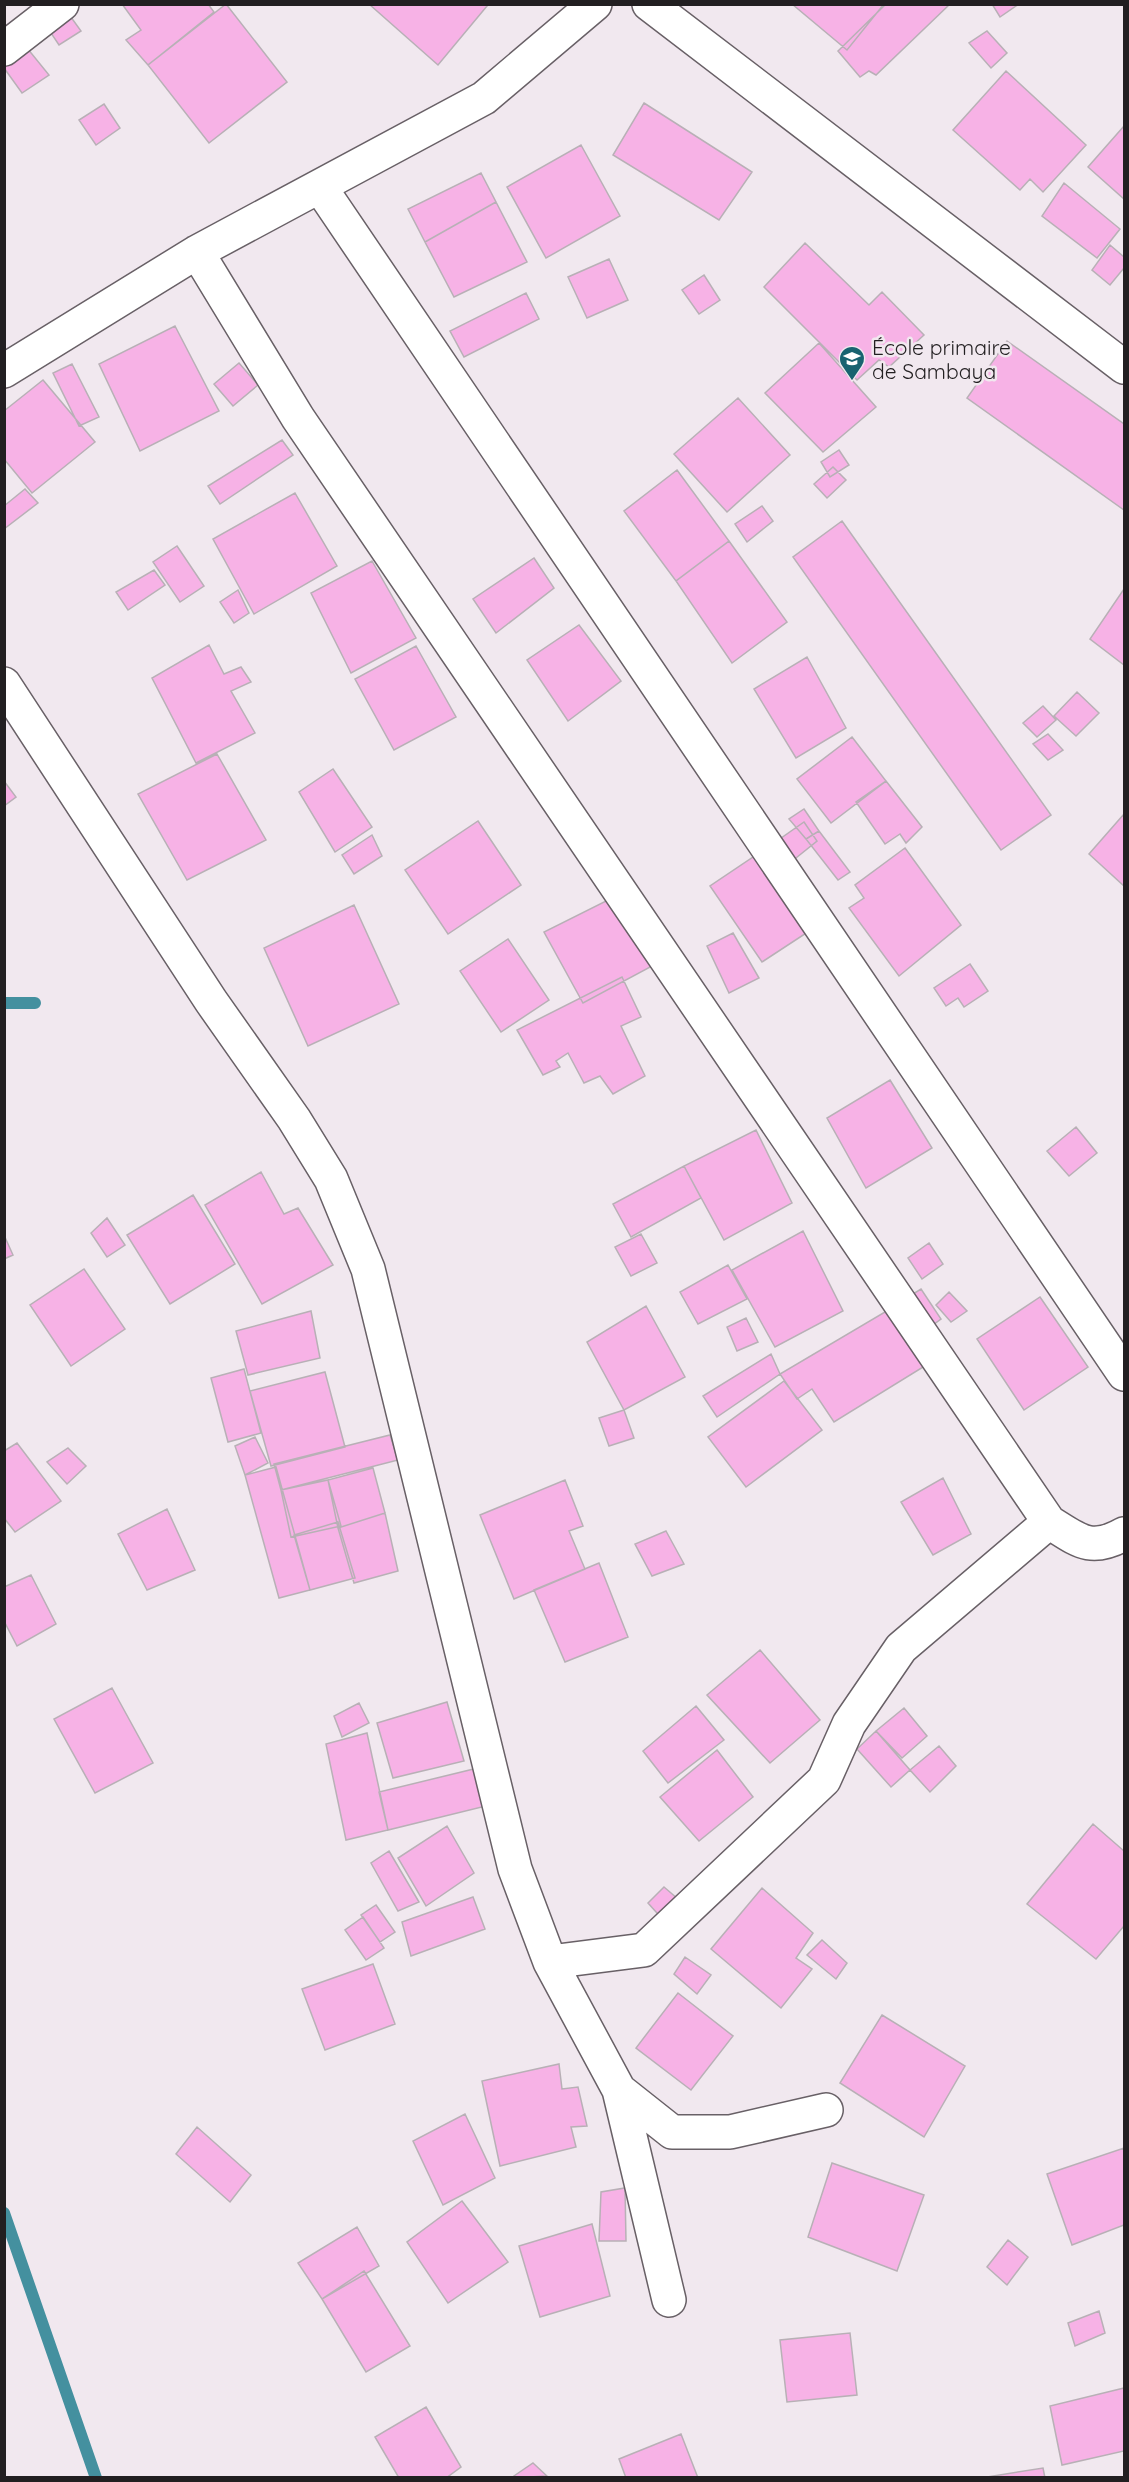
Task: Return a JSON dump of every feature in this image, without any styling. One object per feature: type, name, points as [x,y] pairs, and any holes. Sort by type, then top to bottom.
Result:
[{"type":"street","points":[[4,49],[62,4]]},
{"type":"street","points":[[4,371],[197,252],[484,98],[595,4]]},
{"type":"street","points":[[649,4],[1125,367]]},
{"type":"street","points":[[320,187],[1125,1374]]},
{"type":"street","points":[[197,252],[305,428],[1049,1522],[1083,1543],[1111,1541],[1125,1534]]},
{"type":"street","points":[[4,684],[205,991],[294,1119],[331,1179],[369,1269],[515,1869],[550,1962],[619,2090],[669,2300]]},
{"type":"street","points":[[550,1962],[644,1950],[824,1780],[849,1724],[901,1648],[1049,1522]]},
{"type":"street","points":[[619,2090],[672,2132],[730,2132],[826,2110]]},
{"type":"building","points":[[122,4],[208,4],[214,12],[148,65],[126,40],[141,30]]},
{"type":"building","points":[[226,4],[287,82],[209,143],[148,65]]},
{"type":"building","points":[[369,4],[485,4],[487,6],[438,65]]},
{"type":"building","points":[[792,4],[884,4],[847,50]]},
{"type":"building","points":[[886,4],[950,4],[876,75],[869,71],[860,77],[838,51]]},
{"type":"building","points":[[992,4],[1019,4],[1000,17]]},
{"type":"building","points":[[68,13],[81,31],[59,45],[47,27]]},
{"type":"building","points":[[987,31],[1007,53],[991,68],[969,43]]},
{"type":"building","points":[[23,43],[49,75],[22,93],[4,68],[4,56]]},
{"type":"building","points":[[1006,71],[1086,145],[1043,192],[1030,179],[1020,190],[953,130]]},
{"type":"building","points":[[644,103],[752,172],[719,220],[613,155]]},
{"type":"building","points":[[104,104],[120,128],[96,145],[79,120]]},
{"type":"building","points":[[1124,126],[1124,199],[1088,167]]},
{"type":"building","points":[[581,145],[620,216],[546,258],[507,187]]},
{"type":"building","points":[[481,173],[496,202],[425,242],[408,209]]},
{"type":"building","points":[[1064,183],[1120,229],[1097,258],[1042,216]]},
{"type":"building","points":[[496,202],[527,262],[454,297],[425,242]]},
{"type":"building","points":[[805,243],[869,305],[882,292],[924,335],[889,367],[879,360],[857,380],[764,287]]},
{"type":"building","points":[[1110,245],[1124,257],[1124,268],[1110,285],[1092,270]]},
{"type":"building","points":[[609,259],[628,300],[587,318],[568,277]]},
{"type":"building","points":[[704,275],[720,300],[699,314],[682,290]]},
{"type":"building","points":[[526,293],[539,319],[464,357],[450,331]]},
{"type":"building","points":[[175,326],[219,411],[140,451],[99,364]]},
{"type":"building","points":[[1007,341],[1124,424],[1124,510],[967,398]]},
{"type":"building","points":[[819,343],[876,407],[823,452],[765,393]]},
{"type":"building","points":[[239,363],[258,385],[233,406],[214,384]]},
{"type":"building","points":[[72,364],[99,417],[79,426],[53,373]]},
{"type":"building","points":[[43,380],[95,442],[32,493],[4,459],[4,411]]},
{"type":"building","points":[[738,398],[790,455],[727,512],[674,454]]},
{"type":"building","points":[[282,440],[293,455],[220,504],[208,486]]},
{"type":"building","points":[[839,450],[849,465],[830,477],[821,462]]},
{"type":"building","points":[[833,467],[846,480],[827,498],[814,484]]},
{"type":"building","points":[[677,470],[729,541],[676,581],[624,511]]},
{"type":"building","points":[[25,489],[38,503],[4,529],[4,506]]},
{"type":"building","points":[[295,493],[337,566],[254,614],[213,539]]},
{"type":"building","points":[[762,506],[773,521],[747,542],[735,524]]},
{"type":"building","points":[[842,521],[1051,815],[1001,850],[793,557]]},
{"type":"building","points":[[729,541],[787,622],[732,663],[676,581]]},
{"type":"building","points":[[177,546],[204,586],[180,602],[153,562]]},
{"type":"building","points":[[534,558],[554,588],[496,633],[473,599]]},
{"type":"building","points":[[372,561],[416,638],[351,673],[311,593]]},
{"type":"building","points":[[154,570],[165,585],[128,610],[116,592]]},
{"type":"building","points":[[1124,589],[1124,665],[1090,639]]},
{"type":"building","points":[[238,590],[249,613],[234,623],[220,602]]},
{"type":"building","points":[[579,625],[621,681],[568,721],[527,660]]},
{"type":"building","points":[[209,645],[224,674],[241,667],[251,682],[231,691],[255,733],[196,763],[152,678]]},
{"type":"building","points":[[416,646],[456,717],[394,750],[355,679]]},
{"type":"building","points":[[807,657],[846,728],[796,758],[754,689]]},
{"type":"building","points":[[1077,692],[1099,713],[1076,736],[1054,716]]},
{"type":"building","points":[[1043,706],[1056,720],[1037,737],[1023,723]]},
{"type":"building","points":[[1048,734],[1063,750],[1048,760],[1033,744]]},
{"type":"building","points":[[852,737],[886,781],[831,823],[797,779]]},
{"type":"building","points":[[217,754],[266,840],[187,880],[138,794]]},
{"type":"building","points":[[333,769],[372,827],[335,852],[299,792]]},
{"type":"building","points":[[4,781],[16,797],[4,806]]},
{"type":"building","points":[[886,781],[922,827],[906,843],[900,834],[885,844],[856,802]]},
{"type":"building","points":[[804,809],[819,831],[806,839],[789,819]]},
{"type":"building","points":[[1124,814],[1124,886],[1089,854]]},
{"type":"building","points":[[478,821],[521,885],[448,934],[405,870]]},
{"type":"building","points":[[804,822],[817,841],[791,862],[777,841]]},
{"type":"building","points":[[819,831],[850,872],[838,880],[806,839]]},
{"type":"building","points":[[372,835],[382,856],[354,874],[342,855]]},
{"type":"building","points":[[905,848],[961,925],[899,976],[849,908],[864,898],[855,885]]},
{"type":"building","points":[[765,849],[817,926],[762,962],[710,886]]},
{"type":"building","points":[[620,894],[654,965],[583,1003],[544,932]]},
{"type":"building","points":[[354,905],[399,1004],[308,1046],[264,948]]},
{"type":"building","points":[[733,933],[759,978],[729,993],[707,946]]},
{"type":"building","points":[[508,939],[549,1000],[501,1032],[460,971]]},
{"type":"building","points":[[970,964],[988,991],[964,1007],[958,998],[946,1006],[934,988]]},
{"type":"building","points":[[622,977],[641,1017],[621,1026],[645,1076],[613,1094],[600,1076],[584,1083],[568,1053],[556,1061],[560,1067],[543,1075],[517,1030]]},
{"type":"building","points":[[890,1080],[932,1148],[866,1188],[827,1118]]},
{"type":"building","points":[[1076,1127],[1097,1153],[1069,1176],[1047,1151]]},
{"type":"building","points":[[756,1130],[792,1203],[724,1240],[684,1166]]},
{"type":"building","points":[[684,1166],[701,1198],[631,1237],[613,1204]]},
{"type":"building","points":[[261,1172],[284,1214],[298,1208],[333,1265],[262,1304],[205,1205]]},
{"type":"building","points":[[193,1195],[235,1264],[170,1304],[127,1235]]},
{"type":"building","points":[[107,1218],[125,1245],[107,1257],[91,1233]]},
{"type":"building","points":[[803,1231],[843,1311],[775,1347],[732,1270]]},
{"type":"building","points":[[641,1234],[657,1263],[631,1276],[615,1247]]},
{"type":"building","points":[[4,1235],[13,1255],[4,1259]]},
{"type":"building","points":[[929,1243],[943,1264],[922,1279],[908,1258]]},
{"type":"building","points":[[728,1265],[747,1299],[698,1324],[680,1292]]},
{"type":"building","points":[[84,1269],[125,1329],[71,1366],[30,1305]]},
{"type":"building","points":[[921,1289],[941,1319],[926,1330],[905,1299]]},
{"type":"building","points":[[949,1292],[967,1311],[951,1322],[936,1305]]},
{"type":"building","points":[[1040,1297],[1088,1367],[1024,1410],[977,1339]]},
{"type":"building","points":[[646,1306],[685,1377],[624,1410],[587,1342]]},
{"type":"building","points":[[890,1309],[928,1364],[834,1422],[812,1389],[797,1399],[780,1374]]},
{"type":"building","points":[[311,1311],[320,1358],[248,1375],[236,1331]]},
{"type":"building","points":[[746,1318],[758,1342],[737,1351],[727,1327]]},
{"type":"building","points":[[771,1354],[780,1374],[717,1417],[703,1396]]},
{"type":"building","points":[[244,1369],[261,1433],[228,1442],[211,1378]]},
{"type":"building","points":[[325,1372],[345,1447],[271,1466],[250,1391]]},
{"type":"building","points":[[784,1381],[822,1430],[746,1487],[708,1437]]},
{"type":"building","points":[[624,1410],[634,1438],[609,1446],[599,1418]]},
{"type":"building","points":[[390,1435],[398,1460],[281,1490],[274,1464]]},
{"type":"building","points":[[255,1437],[268,1463],[245,1475],[235,1446]]},
{"type":"building","points":[[17,1443],[61,1501],[15,1532],[4,1518],[4,1451]]},
{"type":"building","points":[[68,1448],[86,1466],[67,1484],[47,1462]]},
{"type":"building","points":[[276,1467],[310,1590],[279,1598],[245,1475]]},
{"type":"building","points":[[373,1468],[385,1513],[338,1528],[328,1480]]},
{"type":"building","points":[[943,1478],[971,1534],[933,1555],[901,1502]]},
{"type":"building","points":[[328,1480],[341,1526],[291,1537],[281,1490]]},
{"type":"building","points":[[565,1480],[583,1526],[569,1531],[585,1569],[514,1599],[480,1515]]},
{"type":"building","points":[[167,1509],[195,1570],[147,1590],[118,1534]]},
{"type":"building","points":[[385,1513],[398,1571],[354,1583],[338,1528]]},
{"type":"building","points":[[338,1522],[355,1578],[310,1590],[294,1535]]},
{"type":"building","points":[[666,1531],[684,1564],[652,1576],[635,1544]]},
{"type":"building","points":[[599,1563],[628,1637],[565,1662],[534,1590]]},
{"type":"building","points":[[31,1575],[56,1624],[17,1646],[4,1621],[4,1587]]},
{"type":"building","points":[[760,1650],[820,1720],[770,1763],[707,1695]]},
{"type":"building","points":[[112,1688],[153,1763],[95,1793],[54,1719]]},
{"type":"building","points":[[447,1702],[464,1761],[393,1778],[377,1723]]},
{"type":"building","points":[[359,1703],[369,1723],[342,1737],[334,1716]]},
{"type":"building","points":[[696,1706],[724,1740],[668,1783],[643,1751]]},
{"type":"building","points":[[904,1708],[927,1736],[902,1758],[876,1731]]},
{"type":"building","points":[[876,1731],[910,1770],[891,1787],[857,1749]]},
{"type":"building","points":[[367,1733],[388,1830],[346,1840],[326,1744]]},
{"type":"building","points":[[939,1746],[956,1766],[930,1792],[910,1770]]},
{"type":"building","points":[[717,1750],[753,1797],[699,1841],[660,1797]]},
{"type":"building","points":[[482,1767],[490,1805],[388,1830],[379,1792]]},
{"type":"building","points":[[1093,1824],[1124,1851],[1124,1926],[1096,1959],[1027,1904]]},
{"type":"building","points":[[447,1826],[474,1873],[426,1906],[398,1858]]},
{"type":"building","points":[[389,1851],[419,1902],[398,1911],[371,1863]]},
{"type":"building","points":[[664,1887],[685,1905],[665,1922],[648,1903]]},
{"type":"building","points":[[762,1888],[813,1933],[796,1958],[812,1969],[781,2008],[711,1949]]},
{"type":"building","points":[[473,1897],[485,1929],[411,1956],[402,1922]]},
{"type":"building","points":[[376,1905],[395,1932],[380,1942],[361,1915]]},
{"type":"building","points":[[363,1917],[384,1948],[366,1960],[345,1930]]},
{"type":"building","points":[[822,1940],[847,1963],[836,1979],[807,1955]]},
{"type":"building","points":[[685,1957],[711,1975],[697,1994],[674,1974]]},
{"type":"building","points":[[373,1964],[395,2024],[325,2050],[302,1989]]},
{"type":"building","points":[[678,1993],[733,2036],[691,2090],[636,2048]]},
{"type":"building","points":[[882,2015],[965,2066],[924,2137],[840,2083]]},
{"type":"building","points":[[559,2064],[562,2089],[578,2087],[587,2126],[571,2127],[576,2147],[500,2166],[482,2081]]},
{"type":"building","points":[[465,2114],[495,2178],[443,2205],[413,2141]]},
{"type":"building","points":[[197,2127],[251,2175],[230,2202],[176,2154]]},
{"type":"building","points":[[1124,2148],[1124,2225],[1072,2245],[1047,2174]]},
{"type":"building","points":[[832,2163],[924,2195],[897,2271],[808,2237]]},
{"type":"building","points":[[625,2188],[626,2241],[599,2241],[601,2192]]},
{"type":"building","points":[[462,2201],[508,2262],[448,2303],[407,2242]]},
{"type":"building","points":[[592,2224],[610,2296],[540,2317],[519,2246]]},
{"type":"building","points":[[357,2227],[379,2266],[322,2299],[298,2263]]},
{"type":"building","points":[[1008,2240],[1028,2257],[1007,2285],[987,2267]]},
{"type":"building","points":[[364,2271],[410,2346],[366,2372],[322,2299]]},
{"type":"building","points":[[1099,2311],[1105,2333],[1075,2346],[1068,2323]]},
{"type":"building","points":[[850,2333],[857,2395],[787,2402],[780,2340]]},
{"type":"building","points":[[1124,2388],[1124,2451],[1062,2465],[1050,2406]]},
{"type":"building","points":[[426,2407],[461,2467],[446,2478],[399,2478],[375,2437]]},
{"type":"building","points":[[681,2434],[698,2478],[626,2478],[619,2459]]},
{"type":"building","points":[[533,2463],[547,2476],[511,2478]]},
{"type":"building","points":[[1043,2468],[1045,2478],[981,2478]]},
{"type":"waterway","points":[[4,1003],[35,1003]]},
{"type":"waterway","points":[[4,2213],[96,2478]]},
{"type":"place","name":"École primaire de Sambaya","points":[[852,382]]}]
